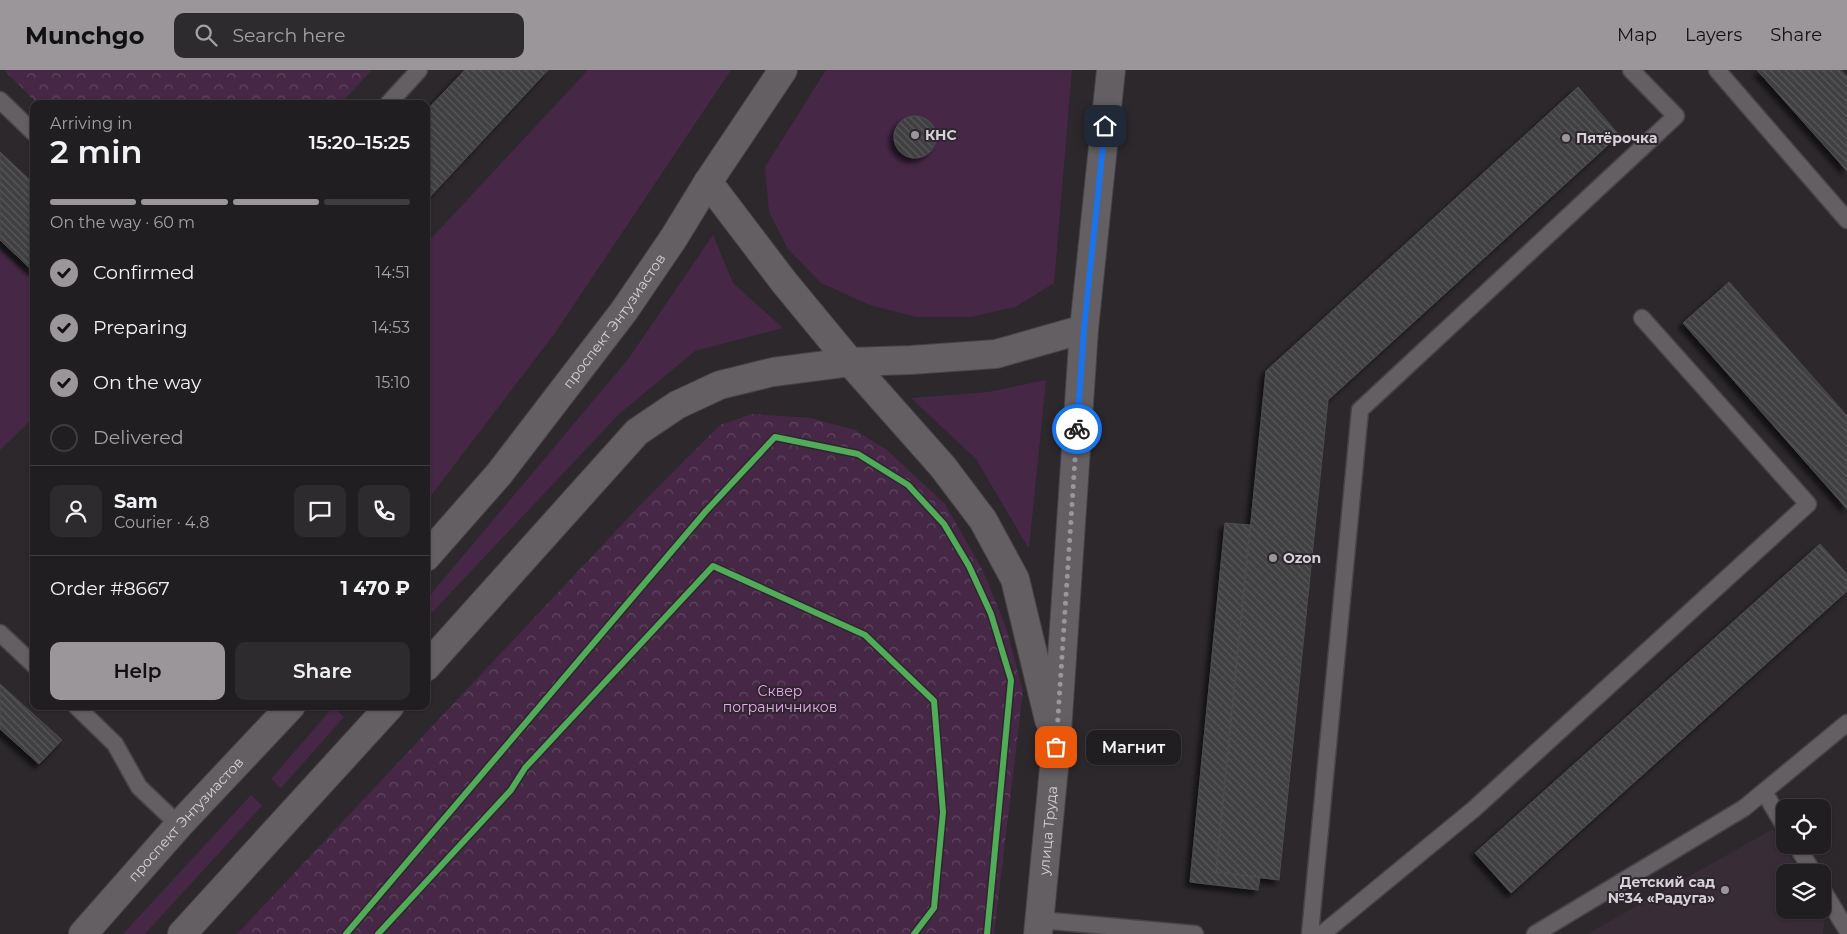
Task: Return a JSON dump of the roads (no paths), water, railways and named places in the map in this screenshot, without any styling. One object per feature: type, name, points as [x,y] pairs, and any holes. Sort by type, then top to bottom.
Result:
[{"type":"main road","name":"проспект Энтузиастов","points":[[430,552],[499,474],[618,318],[783,70]]},
{"type":"main road","name":"улица Труда","points":[[1039,927],[1056,747],[1084,329],[1111,70]]},
{"type":"main road","points":[[708,182],[784,282],[850,362],[943,467],[983,520],[1015,579],[1056,747]]},
{"type":"main road","points":[[430,662],[637,432],[677,406],[720,386],[773,372],[850,362],[996,354],[1084,329]]},
{"type":"main road","name":"проспект Энтузиастов","points":[[83,934],[179,825],[287,710]]},
{"type":"main road","points":[[182,934],[386,710]]},
{"type":"lane","points":[[392,100],[419,70]]},
{"type":"lane","points":[[1310,934],[1360,410],[1676,116],[1631,70]]},
{"type":"lane","points":[[1717,70],[1847,220]]},
{"type":"lane","points":[[0,100],[30,129]]},
{"type":"lane","points":[[1322,934],[1474,809],[1808,504],[1642,318]]},
{"type":"lane","points":[[0,633],[30,661]]},
{"type":"lane","points":[[80,710],[115,744],[139,787],[179,825]]},
{"type":"lane","points":[[1535,934],[1744,808],[1847,722]]},
{"type":"lane","points":[[1764,792],[1776,812]]},
{"type":"lane","points":[[1831,904],[1847,930]]},
{"type":"lane","points":[[1039,927],[1195,934]]},
{"type":"place","name":"КНС","points":[[915,135]]},
{"type":"place","name":"Пятёрочка","points":[[1566,138]]},
{"type":"place","name":"Ozon","points":[[1273,558]]},
{"type":"place","name":"Магнит","points":[[1056,747]]},
{"type":"place","name":"Детский сад №34 «Радуга»","points":[[1725,890]]},
{"type":"park label","name":"Сквер пограничников","points":[[780,700]]}]
